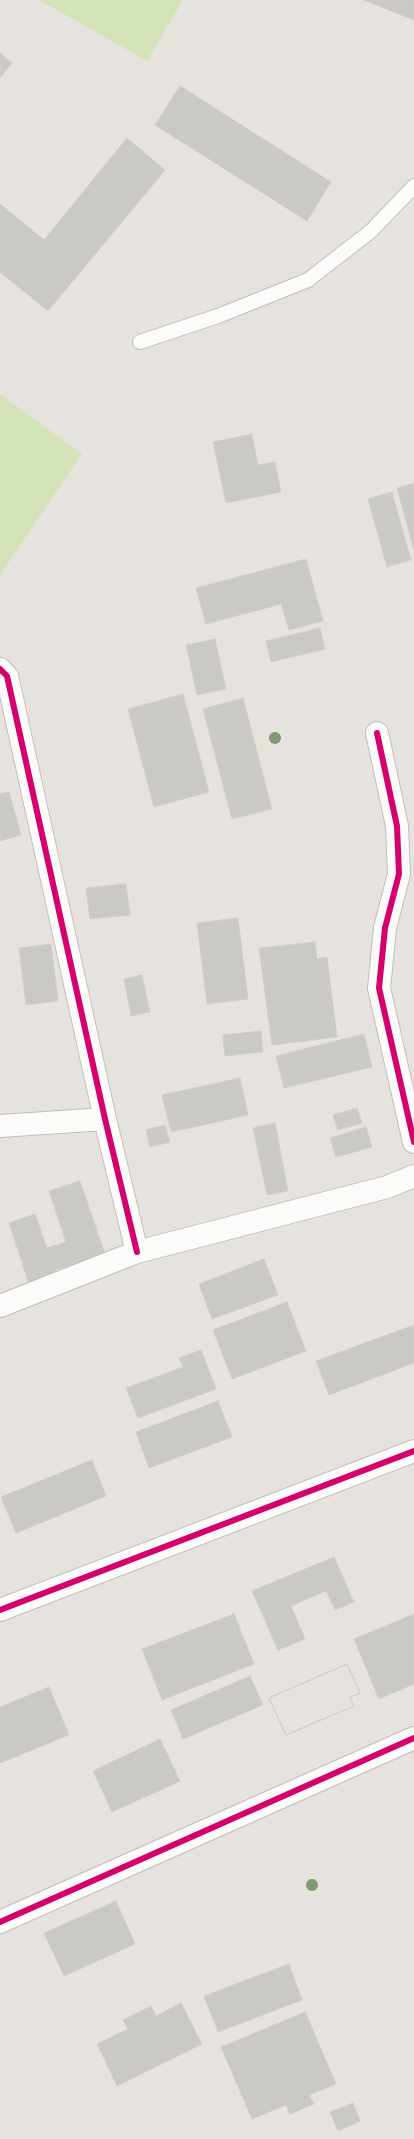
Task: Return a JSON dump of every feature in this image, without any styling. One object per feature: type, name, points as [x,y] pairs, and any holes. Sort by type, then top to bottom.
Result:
[{"type":"street","points":[[0,669],[7,676],[105,1119],[137,1252]]},
{"type":"street","points":[[377,733],[397,826],[399,874],[385,928],[379,988],[414,1142]]},
{"type":"street","points":[[0,1126],[105,1119]]},
{"type":"street","points":[[0,1306],[137,1252],[387,1187],[414,1176]]},
{"type":"street","points":[[0,1610],[414,1451]]},
{"type":"street","points":[[0,1922],[414,1738]]},
{"type":"lane","points":[[140,342],[218,316],[308,280],[371,231],[414,186]]},
{"type":"green space","points":[[39,0],[183,0],[147,61]]},
{"type":"green space","points":[[0,394],[82,454],[0,575]]},
{"type":"building","points":[[364,0],[414,0],[414,20]]},
{"type":"building","points":[[0,53],[12,63],[0,78]]},
{"type":"building","points":[[180,86],[331,182],[307,221],[155,125]]},
{"type":"building","points":[[127,138],[165,170],[48,311],[0,272],[0,204],[44,240]]},
{"type":"building","points":[[252,434],[258,465],[275,462],[281,492],[226,503],[213,442]]},
{"type":"building","points":[[414,483],[414,550],[397,488]]},
{"type":"building","points":[[392,492],[411,560],[387,567],[368,499]]},
{"type":"building","points":[[306,559],[323,621],[289,630],[281,604],[206,624],[196,588]]},
{"type":"building","points":[[320,628],[325,649],[271,662],[266,641]]},
{"type":"building","points":[[215,639],[226,689],[197,695],[186,645]]},
{"type":"building","points":[[183,694],[209,792],[154,807],[128,709]]},
{"type":"building","points":[[243,698],[272,809],[232,819],[203,709]]},
{"type":"building","points":[[9,792],[21,835],[0,841],[0,794]]},
{"type":"building","points":[[126,884],[130,915],[90,919],[86,888]]},
{"type":"building","points":[[238,918],[248,999],[207,1004],[197,923]]},
{"type":"building","points":[[315,942],[317,959],[327,957],[337,1037],[272,1045],[259,948]]},
{"type":"building","points":[[51,944],[58,1001],[26,1005],[19,948]]},
{"type":"building","points":[[142,975],[150,1012],[131,1016],[124,979]]},
{"type":"building","points":[[261,1031],[263,1052],[225,1056],[223,1035]]},
{"type":"building","points":[[364,1034],[372,1067],[284,1088],[276,1056]]},
{"type":"building","points":[[240,1078],[248,1115],[171,1132],[162,1095]]},
{"type":"building","points":[[357,1108],[362,1123],[338,1130],[333,1115]]},
{"type":"building","points":[[275,1123],[288,1191],[267,1195],[253,1128]]},
{"type":"building","points":[[165,1125],[170,1142],[150,1147],[146,1130]]},
{"type":"building","points":[[366,1127],[372,1147],[336,1157],[330,1138]]},
{"type":"building","points":[[80,1181],[105,1254],[55,1270],[57,1278],[30,1287],[9,1223],[35,1214],[47,1248],[66,1242],[49,1191]]},
{"type":"building","points":[[264,1259],[278,1295],[212,1319],[199,1284]]},
{"type":"building","points":[[287,1302],[306,1351],[232,1379],[213,1330]]},
{"type":"building","points":[[414,1325],[414,1363],[329,1395],[316,1361]]},
{"type":"building","points":[[201,1350],[216,1389],[138,1418],[126,1388],[183,1367],[179,1358]]},
{"type":"building","points":[[218,1401],[232,1437],[149,1468],[136,1432]]},
{"type":"building","points":[[92,1460],[106,1496],[16,1533],[1,1497]]},
{"type":"building","points":[[334,1557],[354,1602],[335,1610],[326,1591],[291,1606],[305,1639],[278,1650],[252,1591]]},
{"type":"building","points":[[234,1614],[254,1664],[162,1700],[142,1649]]},
{"type":"building","points":[[414,1614],[414,1684],[379,1699],[354,1639]]},
{"type":"building","points":[[347,1664],[360,1693],[350,1697],[354,1706],[286,1735],[269,1698]]},
{"type":"building","points":[[347,1664],[360,1693],[350,1697],[354,1706],[286,1735],[269,1698]]},
{"type":"building","points":[[250,1676],[263,1705],[183,1739],[171,1710]]},
{"type":"building","points":[[49,1687],[69,1735],[0,1763],[0,1707]]},
{"type":"building","points":[[160,1739],[180,1781],[112,1812],[93,1771]]},
{"type":"building","points":[[116,1901],[135,1944],[64,1976],[44,1933]]},
{"type":"building","points":[[289,1964],[302,2000],[218,2032],[204,1996]]},
{"type":"building","points":[[181,2003],[202,2044],[117,2086],[97,2044],[128,2029],[123,2020],[151,2006],[156,2016]]},
{"type":"building","points":[[305,2012],[336,2084],[309,2095],[314,2104],[290,2114],[286,2105],[252,2119],[221,2047]]},
{"type":"building","points":[[353,2103],[360,2121],[338,2131],[330,2112]]},
{"type":"cycle path","points":[[0,669],[7,676],[105,1119],[137,1252]]},
{"type":"cycle path","points":[[377,733],[397,826],[399,874],[385,928],[379,988],[414,1142]]},
{"type":"cycle path","points":[[0,1610],[414,1451]]},
{"type":"cycle path","points":[[0,1922],[414,1738]]}]
